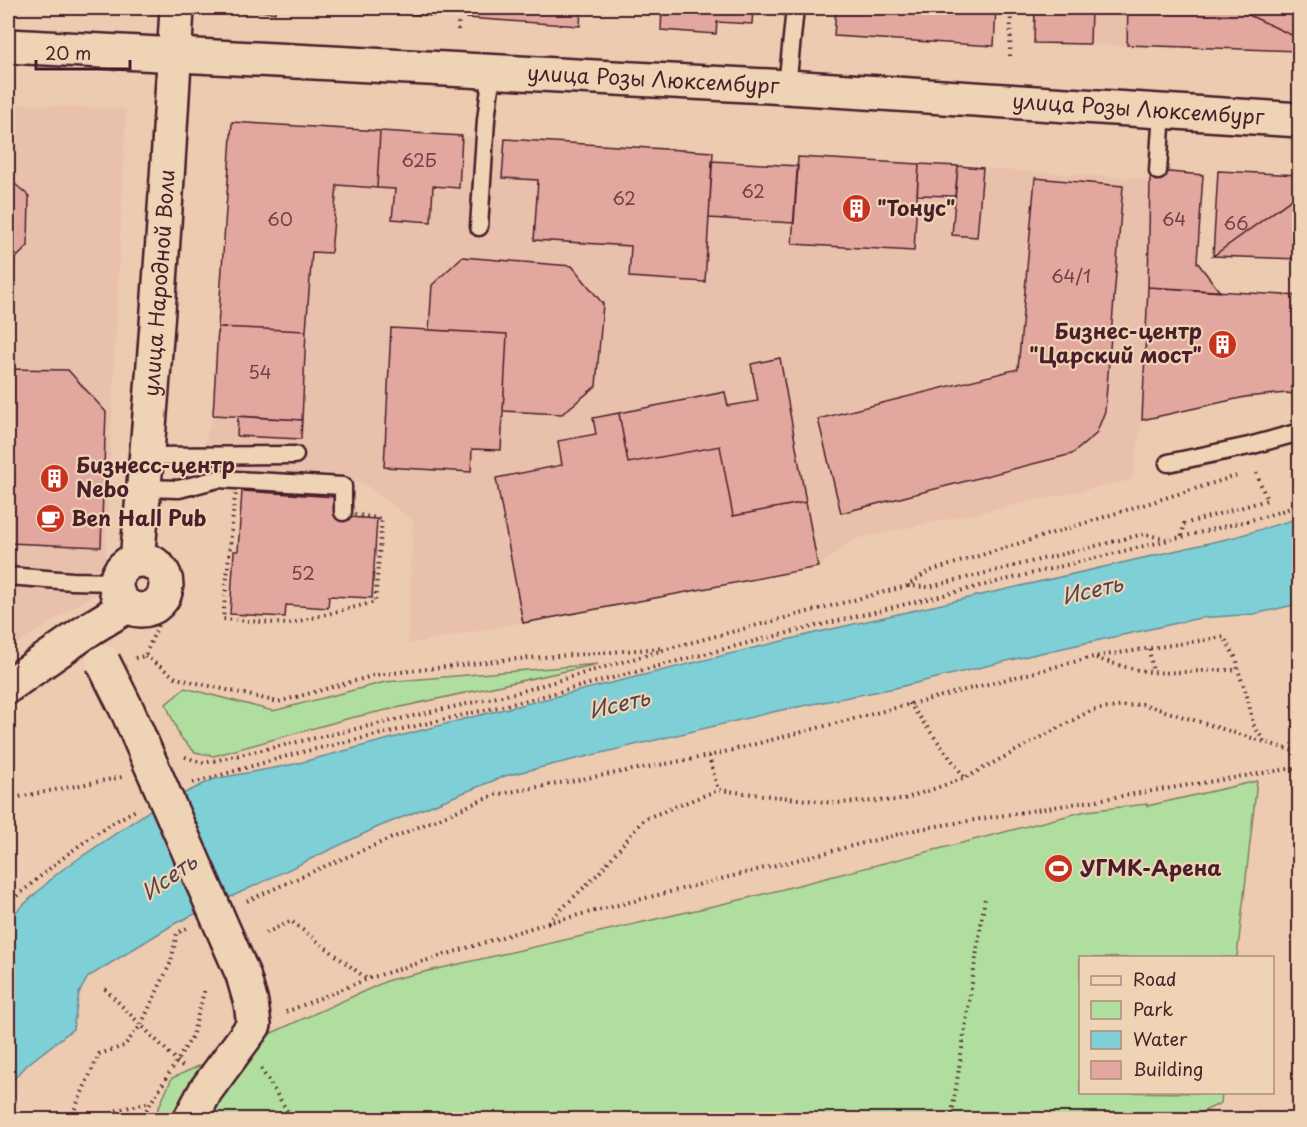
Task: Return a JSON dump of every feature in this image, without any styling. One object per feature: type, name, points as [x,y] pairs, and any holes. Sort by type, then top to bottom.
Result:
[{"type":"main road","name":"улица Народной Воли","points":[[127,583],[148,456],[177,8]]},
{"type":"main road","name":"улица Розы Люксембург","points":[[8,46],[787,87],[1299,120]]},
{"type":"main road","points":[[8,686],[91,628],[127,583]]},
{"type":"main road","points":[[103,662],[128,712],[243,975],[251,1003],[254,1025],[206,1090],[190,1119]]},
{"type":"lane","points":[[787,87],[795,8]]},
{"type":"lane","points":[[479,227],[486,120],[492,71]]},
{"type":"lane","points":[[1158,171],[1162,111]]},
{"type":"lane","points":[[1168,463],[1249,446],[1299,432]]},
{"type":"lane","points":[[148,456],[295,455]]},
{"type":"lane","points":[[144,488],[179,489],[219,479],[343,486],[343,512]]},
{"type":"lane","points":[[8,576],[127,583]]},
{"type":"path","points":[[458,30],[459,8]]},
{"type":"path","points":[[1010,56],[1011,8]]},
{"type":"path","points":[[236,13],[249,14]]},
{"type":"path","points":[[1182,536],[1184,524],[1267,500],[1255,470],[1266,467]]},
{"type":"path","points":[[907,586],[927,572],[1244,474]]},
{"type":"path","points":[[237,489],[339,495],[339,505],[343,512],[382,519],[375,602],[288,624],[223,619],[237,489]]},
{"type":"path","points":[[188,785],[198,780],[294,754],[520,702],[755,641],[1263,517],[1299,505]]},
{"type":"path","points":[[179,750],[186,758],[204,763],[238,756],[515,693],[674,647],[907,586],[929,587],[1144,534],[1167,539]]},
{"type":"path","points":[[145,656],[173,589]]},
{"type":"path","points":[[241,904],[494,795],[709,756],[1093,657],[1224,637],[1237,660],[1253,724],[1264,741]]},
{"type":"path","points":[[103,662],[145,656],[176,678],[278,702],[376,675],[504,660],[674,647]]},
{"type":"path","points":[[1149,649],[1153,672]]},
{"type":"path","points":[[1093,657],[1124,668],[1153,672],[1238,670]]},
{"type":"path","points":[[909,703],[965,778]]},
{"type":"path","points":[[547,922],[598,874],[644,819],[718,790],[833,803],[901,800],[965,778],[1092,710],[1142,704],[1299,753]]},
{"type":"path","points":[[709,756],[718,790]]},
{"type":"path","points":[[254,1025],[367,980],[547,922],[919,829],[1299,767]]},
{"type":"path","points":[[8,799],[122,777],[131,784]]},
{"type":"path","points":[[8,904],[80,846],[122,817],[141,808]]},
{"type":"path","points":[[951,1119],[985,898]]},
{"type":"path","points":[[266,933],[291,921],[367,980]]},
{"type":"path","points":[[70,1119],[99,1054],[124,1046],[141,1025],[171,962],[177,933],[198,923]]},
{"type":"path","points":[[140,1119],[192,1037],[205,988]]},
{"type":"path","points":[[105,989],[206,1090]]},
{"type":"path","points":[[257,1062],[293,1119]]},
{"type":"path","points":[[110,1119],[114,1111],[150,1102]]},
{"type":"shaded area","points":[[1035,8],[1299,8],[1299,51],[1034,43]]},
{"type":"shaded area","points":[[8,104],[126,109],[104,588],[8,650]]},
{"type":"shaded area","points":[[232,122],[713,152],[713,161],[797,166],[798,157],[1150,179],[1142,420],[1132,480],[855,539],[818,567],[408,644],[413,521],[369,487],[326,473],[196,473],[213,415]]},
{"type":"green space","points":[[598,664],[350,718],[214,756],[195,752],[180,737],[166,704],[185,688],[273,711],[385,682]]},
{"type":"green space","name":"УГМК-Арена","points":[[1257,781],[1237,956],[1079,956],[1079,1094],[1222,1094],[1221,1103],[1188,1119],[153,1120],[172,1078],[389,980],[744,899],[1086,811],[1147,804],[1147,806]]},
{"type":"water","name":"Исеть","points":[[1299,518],[1299,604],[1254,614],[1200,618],[895,688],[777,711],[505,776],[378,827],[174,924],[88,977],[79,993],[73,1029],[28,1064],[8,1085],[8,919],[59,872],[152,809],[214,779],[295,764],[468,718],[819,632],[1235,537]]},
{"type":"building","points":[[237,8],[275,8],[275,13]]},
{"type":"building","points":[[330,8],[435,8],[434,16]]},
{"type":"building","points":[[467,8],[581,8],[580,26],[467,18]]},
{"type":"building","points":[[662,8],[753,8],[752,24],[717,22],[716,34],[661,30]]},
{"type":"building","points":[[836,8],[996,8],[994,46],[834,36]]},
{"type":"building","points":[[1035,8],[1091,8],[1090,44],[1034,43]]},
{"type":"building","points":[[1128,8],[1234,8],[1300,39],[1300,51],[1127,45]]},
{"type":"building","points":[[1234,8],[1300,8],[1300,39]]},
{"type":"building","points":[[232,122],[380,131],[377,188],[337,185],[331,253],[312,252],[306,331],[218,327]]},
{"type":"building","points":[[380,131],[462,136],[459,188],[433,186],[431,222],[392,219],[395,189],[377,188]]},
{"type":"building","points":[[505,139],[713,152],[705,282],[629,277],[631,246],[534,240],[538,180],[502,178]]},
{"type":"building","points":[[8,148],[9,179],[29,196],[28,246],[14,260],[8,260]]},
{"type":"building","name":"\"Тонус\"","points":[[798,157],[919,164],[914,251],[792,244]]},
{"type":"building","points":[[712,161],[798,166],[794,223],[709,218]]},
{"type":"building","points":[[919,164],[958,166],[955,196],[917,195]]},
{"type":"building","name":"\"Тонус\"","points":[[958,166],[983,168],[977,237],[952,235]]},
{"type":"building","name":"Бизнес-центр \"Царский мост\"","points":[[1158,171],[1203,175],[1197,262],[1220,292],[1148,287],[1150,179]]},
{"type":"building","points":[[1218,171],[1300,175],[1300,193],[1213,256]]},
{"type":"building","points":[[1035,178],[1123,186],[1105,411],[1096,434],[1072,454],[841,513],[818,419],[1018,369]]},
{"type":"building","points":[[1300,193],[1300,259],[1213,256]]},
{"type":"building","points":[[462,257],[572,266],[603,304],[596,386],[562,414],[503,411],[507,334],[429,330],[432,285]]},
{"type":"building","name":"Бизнес-центр \"Царский мост\"","points":[[1148,287],[1300,296],[1300,395],[1287,393],[1245,397],[1142,420]]},
{"type":"building","points":[[218,327],[306,331],[302,420],[213,415]]},
{"type":"building","points":[[391,328],[507,334],[501,450],[472,449],[471,472],[384,467]]},
{"type":"building","points":[[780,358],[806,502],[733,516],[720,446],[628,463],[619,413],[725,392],[728,406],[758,401],[751,364]]},
{"type":"building","name":"Бизнесс-центр Nebo","points":[[8,369],[68,370],[106,412],[101,547],[8,543]]},
{"type":"building","points":[[619,413],[628,463],[720,446],[733,516],[806,502],[818,567],[523,623],[496,478],[562,465],[558,441],[596,434],[593,418]]},
{"type":"building","points":[[238,416],[302,420],[301,439],[237,436]]},
{"type":"building","points":[[242,491],[336,497],[335,516],[377,519],[372,598],[329,596],[328,608],[286,605],[285,617],[230,614],[234,551],[238,551]]},
{"type":"place","name":"\"Тонус\"","points":[[856,209]]},
{"type":"place","name":"Бизнес-центр \"Царский мост\"","points":[[1223,344]]},
{"type":"place","name":"Бизнесс-центр Nebo","points":[[55,478]]},
{"type":"place","name":"Ben Hall Pub","points":[[50,519]]},
{"type":"place","name":"УГМК-Арена","points":[[1059,869]]}]
